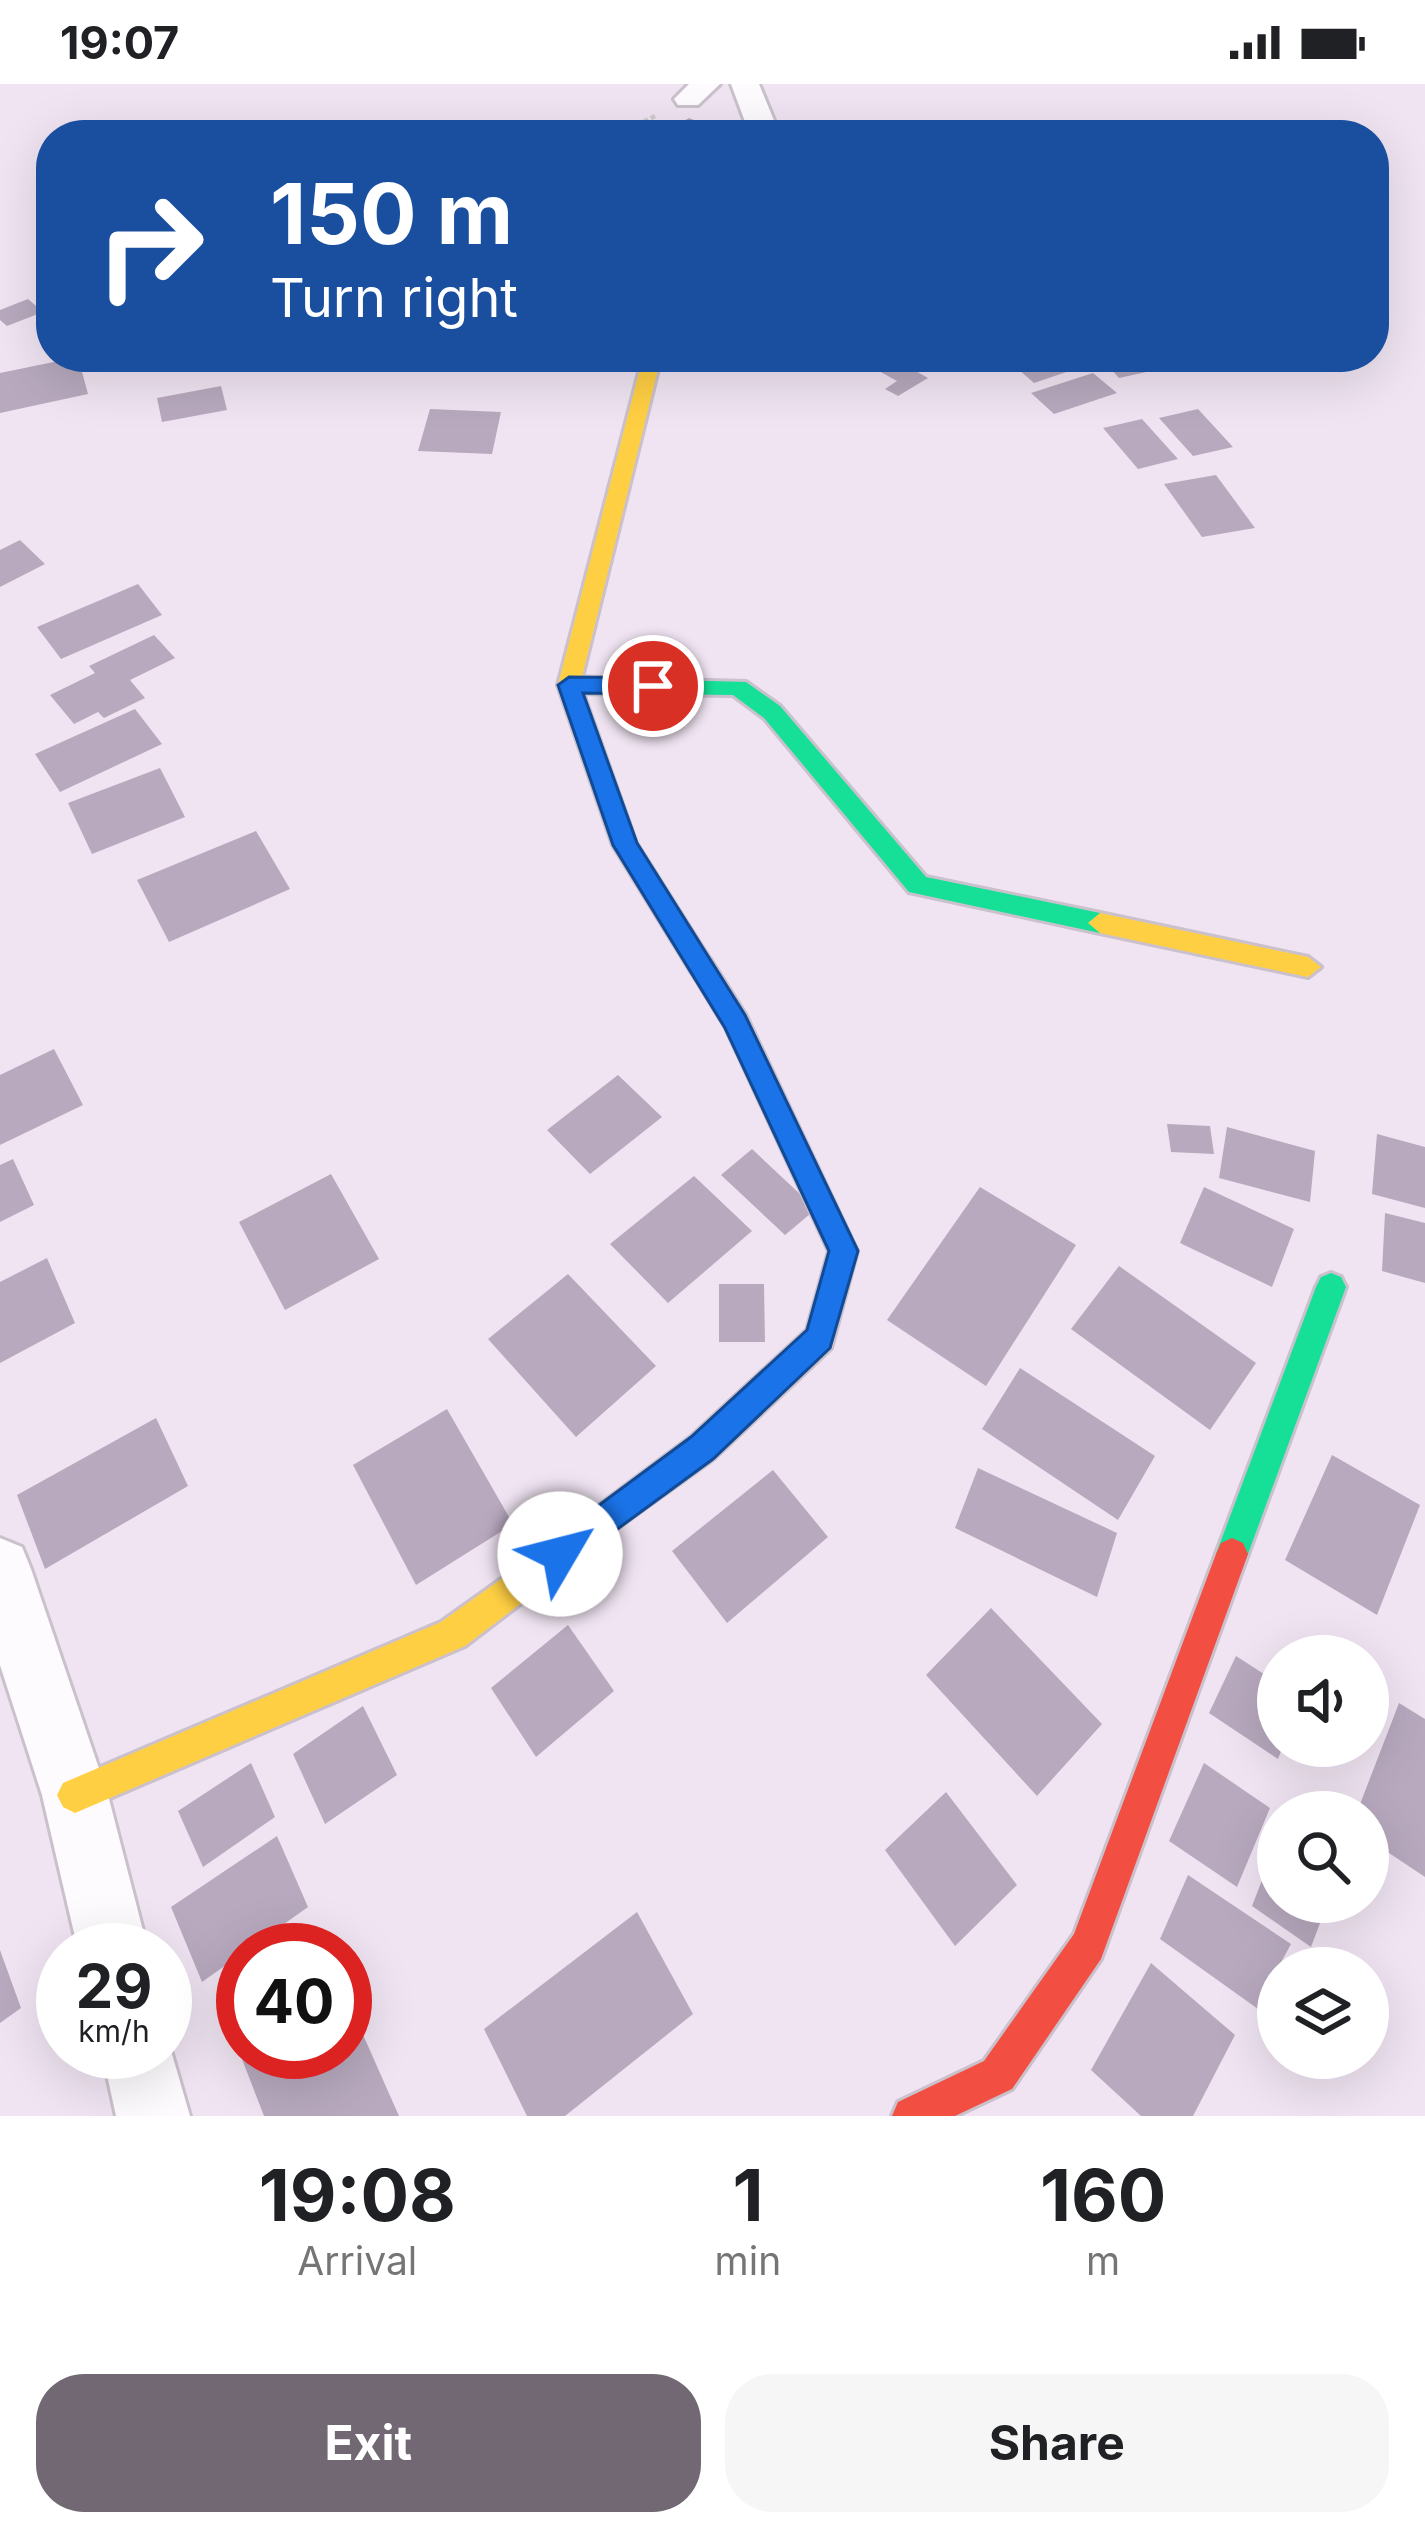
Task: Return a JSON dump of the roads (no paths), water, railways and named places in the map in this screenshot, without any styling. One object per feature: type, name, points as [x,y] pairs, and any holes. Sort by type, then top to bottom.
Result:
[{"type":"street","points":[[745,84],[759,120]]},
{"type":"street","points":[[75,1795],[453,1634],[702,1448],[820,1338],[844,1251],[736,1022],[626,845],[569,685],[648,372]]},
{"type":"street","points":[[569,685],[738,687],[772,712],[918,885],[1308,968]]},
{"type":"street","points":[[912,2116],[998,2075],[1088,1946],[1331,1287]]},
{"type":"street","points":[[0,1570],[75,1795],[106,1923]]},
{"type":"street","points":[[144,2079],[153,2116]]}]
